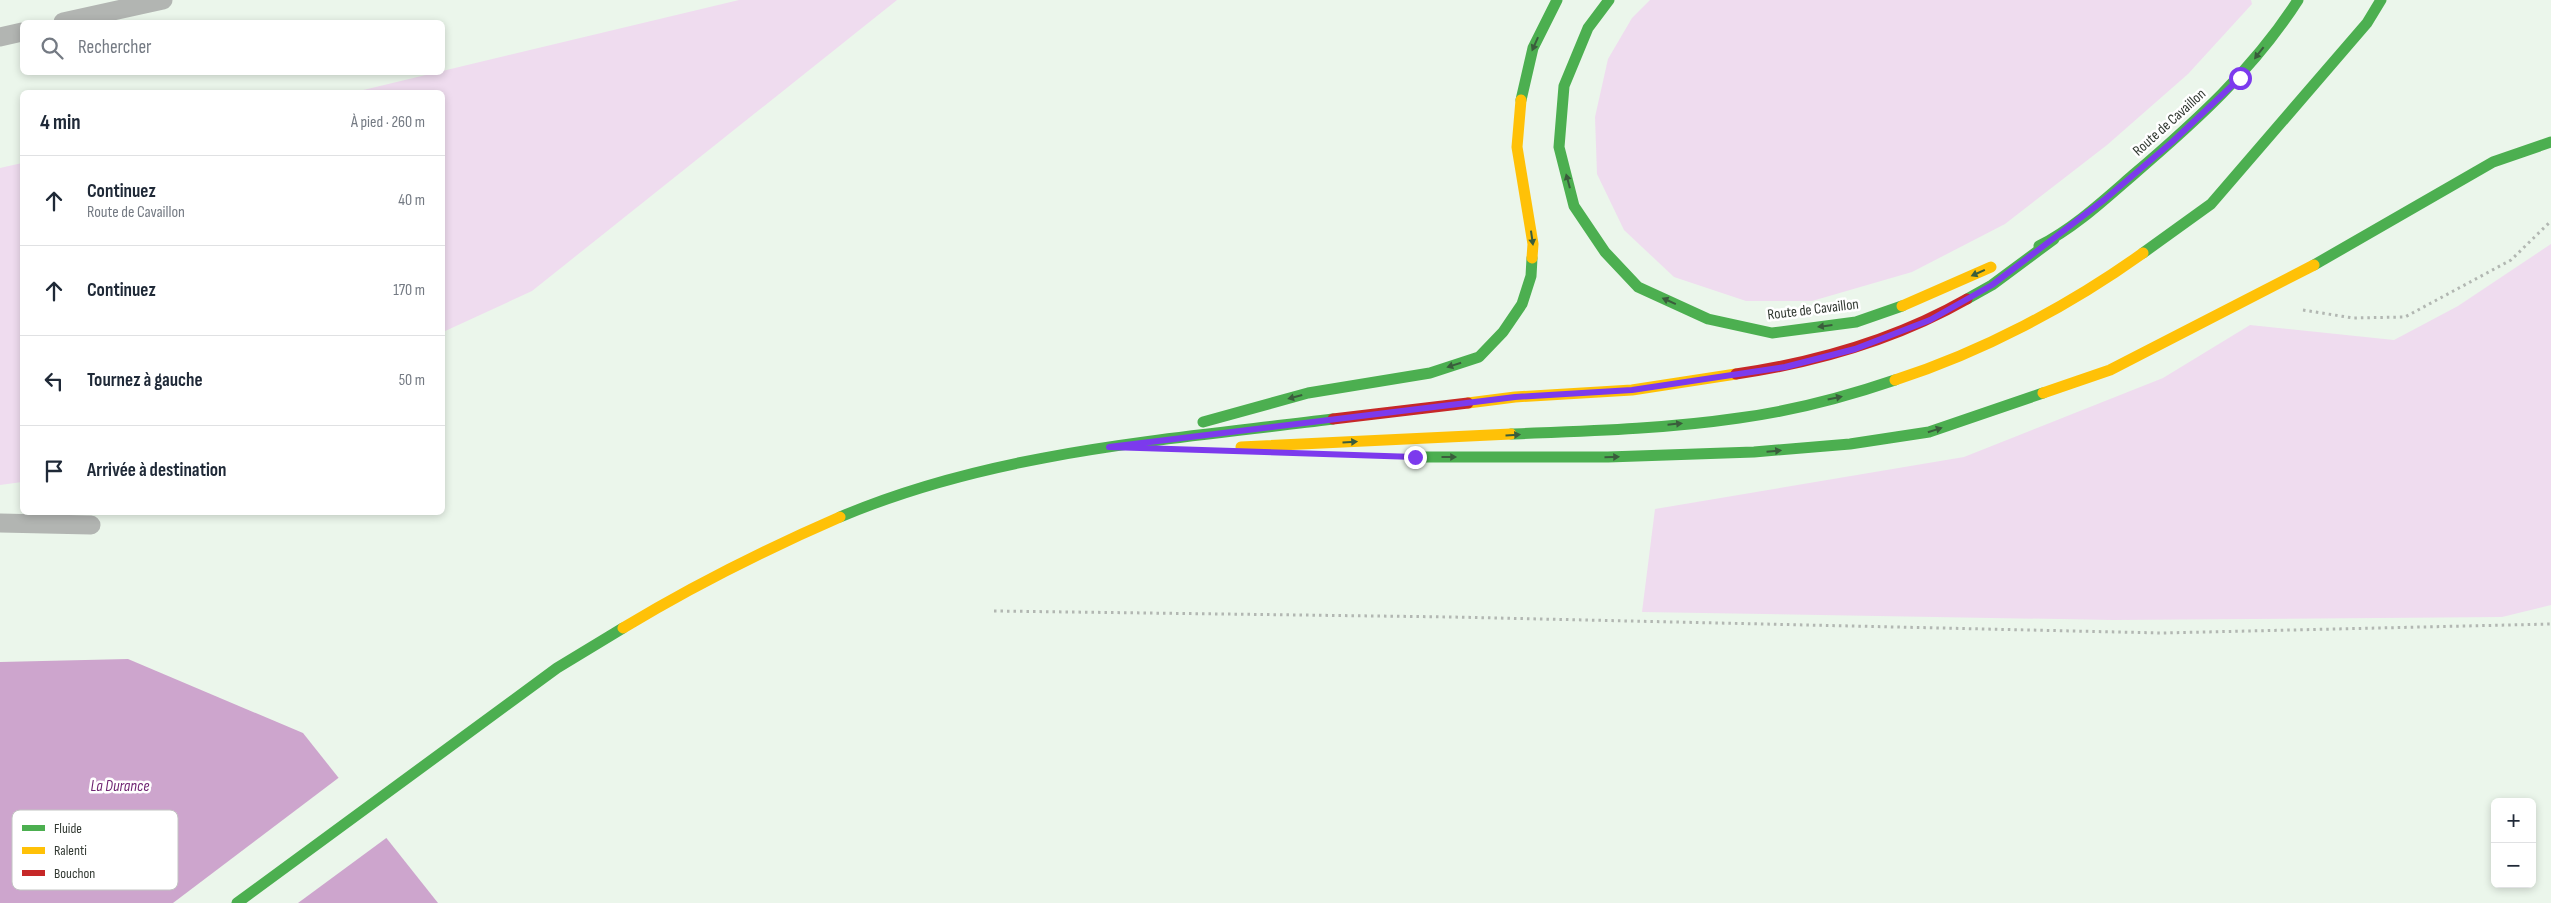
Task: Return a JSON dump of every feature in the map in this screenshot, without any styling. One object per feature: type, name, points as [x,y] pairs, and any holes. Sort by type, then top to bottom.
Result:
[{"type":"main road","points":[[1109,447],[1308,393],[1430,372],[1479,356],[1503,332],[1522,304],[1531,276],[1533,244],[1517,147],[1519,108],[1533,48],[1557,0]]},
{"type":"main road","name":"Route de Cavaillon","points":[[1609,0],[1588,28],[1564,86],[1559,147],[1574,206],[1605,252],[1638,287],[1708,319],[1772,333],[1856,322],[1923,298],[2054,239],[2164,148],[2240,78],[2290,15],[2298,0]]},
{"type":"main road","points":[[1346,454],[1228,449],[1608,430],[1740,418],[1850,395],[1920,372],[2012,331],[2110,276],[2211,204],[2367,23],[2381,0]]},
{"type":"main road","points":[[1405,456],[1608,457],[1754,452],[1850,444],[1929,432],[2110,370],[2311,267],[2493,162],[2551,142]]},
{"type":"main road","points":[[236,903],[558,668],[670,599],[761,551],[860,509],[977,471],[1109,447],[1515,397],[1632,390],[1785,367],[1855,349],[1930,320],[1992,285],[2054,239]]},
{"type":"main road","points":[[1109,447],[1188,449]]},
{"type":"lane","points":[[72,20],[163,0]]},
{"type":"lane","points":[[0,37],[20,32]]},
{"type":"lane","points":[[0,523],[91,524]]},
{"type":"path","points":[[2301,310],[2353,318],[2406,317],[2511,260],[2551,221]]},
{"type":"path","points":[[994,611],[1442,617],[2162,633],[2551,624]]},
{"type":"shaded area","points":[[739,0],[897,0],[532,291],[445,331],[445,90],[363,90],[426,75],[445,75],[445,70]]},
{"type":"shaded area","points":[[1650,0],[2251,0],[2252,4],[2188,74],[2107,145],[2005,224],[1912,272],[1812,301],[1746,301],[1674,277],[1624,230],[1597,174],[1595,117],[1608,59],[1632,18]]},
{"type":"shaded area","points":[[20,163],[20,482],[0,485],[0,168]]},
{"type":"shaded area","points":[[2551,244],[2551,605],[2502,617],[2113,620],[1642,612],[1655,509],[1964,457],[2163,378],[2250,325],[2394,340],[2458,306]]},
{"type":"water","name":"La Durance","points":[[128,659],[303,733],[438,903],[0,903],[0,662]]},
{"type":"pier","points":[[341,776],[389,836],[298,903],[173,903]]},
{"type":"traffic: fast","points":[[1521,100],[1533,48],[1557,0]]},
{"type":"traffic: fast","points":[[1609,0],[1588,28],[1564,86],[1559,147],[1574,206],[1605,252],[1638,287],[1708,319],[1772,333],[1856,322],[1902,306]]},
{"type":"traffic: fast","points":[[2039,246],[2088,214],[2201,115],[2243,72],[2281,25],[2298,0]]},
{"type":"traffic: fast","points":[[2143,253],[2211,204],[2367,23],[2381,0]]},
{"type":"traffic: fast","points":[[2314,265],[2493,162],[2551,142]]},
{"type":"traffic: fast","points":[[1967,299],[1992,285],[2054,239]]},
{"type":"traffic: fast","points":[[1203,422],[1308,393],[1430,373],[1479,357],[1503,332],[1522,304],[1531,276],[1532,258]]},
{"type":"traffic: fast","points":[[1511,434],[1597,431],[1711,422],[1779,412],[1818,403],[1895,380]]},
{"type":"traffic: fast","points":[[1417,457],[1608,457],[1754,452],[1850,444],[1929,432],[2043,393]]},
{"type":"traffic: fast","points":[[840,517],[899,495],[959,477],[1020,463],[1082,451],[1145,442],[1333,419]]},
{"type":"traffic: fast","points":[[237,903],[557,668],[623,628]]},
{"type":"traffic: slow","points":[[1521,100],[1517,147],[1533,244],[1532,258]]},
{"type":"traffic: slow","points":[[1895,380],[1960,356],[2024,326],[2115,273],[2143,253]]},
{"type":"traffic: slow","points":[[2043,393],[2110,370],[2314,265]]},
{"type":"traffic: slow","points":[[1902,306],[1991,267]]},
{"type":"traffic: slow","points":[[1468,403],[1515,397],[1632,390],[1736,374]]},
{"type":"traffic: slow","points":[[1241,447],[1511,434]]},
{"type":"traffic: slow","points":[[623,628],[676,597],[730,569],[840,517]]},
{"type":"traffic: jam","points":[[1736,374],[1826,356],[1884,338],[1940,314],[1967,299]]},
{"type":"traffic: jam","points":[[1333,419],[1468,403]]},
{"type":"route","points":[[1415,457],[1109,447],[1515,397],[1632,390],[1785,367],[1855,349],[1930,320],[1992,285],[2104,200],[2172,142],[2240,78]]}]
